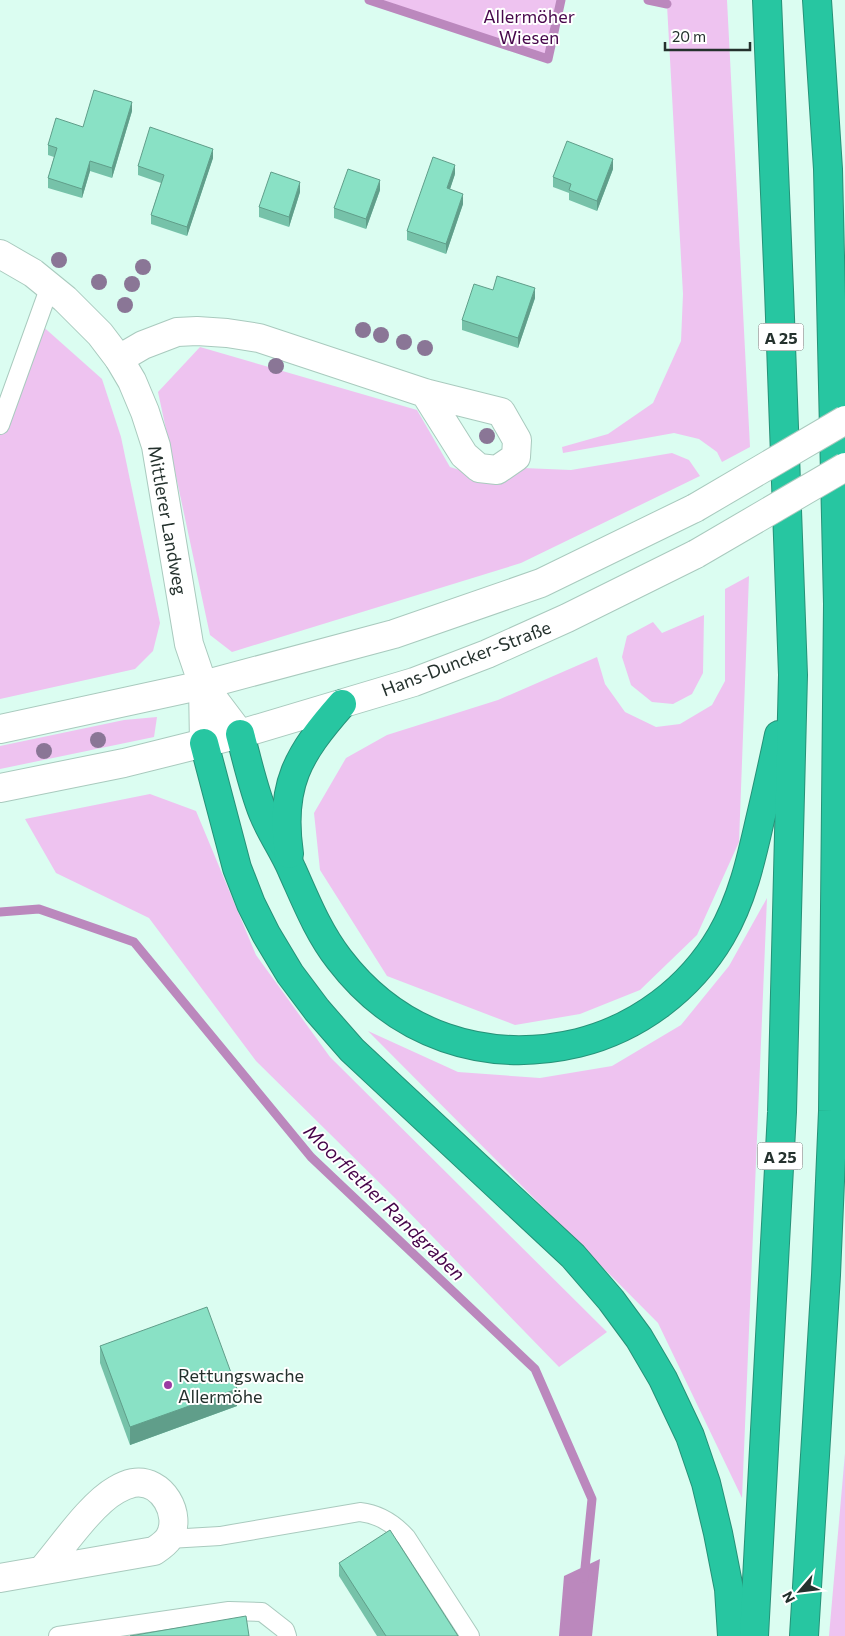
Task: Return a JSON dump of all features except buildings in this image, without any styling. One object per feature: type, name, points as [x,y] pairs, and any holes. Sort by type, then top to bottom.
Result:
[{"type":"highway","name":"A 25","points":[[754,1636],[782,1112],[793,675],[767,0]]},
{"type":"highway","points":[[804,1636],[826,1275],[833,1112],[838,604],[828,169],[817,0]]},
{"type":"highway","points":[[828,169],[845,130]]},
{"type":"highway","points":[[240,734],[257,796],[307,907],[338,958],[372,995],[388,1009],[415,1026],[462,1044],[510,1051],[554,1048],[591,1039],[614,1030],[657,1007],[691,977],[720,938],[732,916],[752,857],[793,675]]},
{"type":"highway","points":[[291,868],[287,818],[291,781],[310,742],[342,704]]},
{"type":"highway","points":[[204,743],[237,868],[251,904],[290,974],[317,1010],[352,1050],[573,1256],[611,1300],[639,1338],[663,1379],[690,1436],[706,1483],[729,1589],[732,1636]]},
{"type":"street","name":"Mittlerer Landweg","points":[[0,254],[33,273],[65,298],[100,334],[119,359],[132,381],[146,412],[156,446],[189,644],[204,685]]},
{"type":"street","points":[[119,359],[143,345],[177,332],[227,333],[259,338],[425,393]]},
{"type":"street","points":[[0,729],[204,685],[394,634],[540,583],[695,508],[845,420]]},
{"type":"street","name":"Hans-Duncker-Straße","points":[[0,788],[124,763],[240,734],[414,682],[487,654],[567,618],[696,554],[845,467]]},
{"type":"street","points":[[204,685],[240,734]]},
{"type":"street","points":[[204,685],[204,743]]},
{"type":"street","points":[[0,1578],[154,1551],[169,1538],[173,1528],[171,1507],[159,1490],[151,1485],[133,1483],[114,1491],[94,1509],[43,1569]]},
{"type":"lane","points":[[0,425],[50,286]]},
{"type":"lane","points":[[169,1538],[220,1536],[360,1512],[377,1515],[397,1528],[406,1537],[470,1636]]},
{"type":"lane","points":[[58,1636],[230,1611],[262,1612],[285,1630],[287,1636]]},
{"type":"green space","name":"Allermöher Wiesen","points":[[369,0],[561,0],[548,59]]},
{"type":"green space","points":[[648,0],[727,0],[750,447],[722,462],[717,452],[699,439],[674,433],[563,453],[562,447],[608,434],[653,403],[681,341],[683,294],[667,5]]},
{"type":"green space","points":[[30,315],[102,379],[121,437],[160,623],[153,651],[135,669],[0,699],[0,398]]},
{"type":"green space","points":[[200,347],[417,410],[450,467],[495,481],[523,468],[571,470],[672,453],[689,460],[700,476],[521,563],[232,652],[210,635],[158,392]]},
{"type":"green space","points":[[749,576],[739,842],[697,935],[640,990],[580,1014],[515,1025],[387,976],[320,870],[314,813],[346,758],[387,735],[498,700],[597,657],[605,684],[625,712],[656,727],[680,724],[712,705],[725,681],[725,589]]},
{"type":"green space","points":[[704,615],[703,673],[692,694],[673,704],[652,702],[631,685],[622,657],[627,636],[653,622],[662,633]]},
{"type":"green space","points":[[157,717],[154,737],[0,769],[0,746],[124,720]]},
{"type":"green space","points":[[150,794],[196,811],[256,955],[330,1057],[607,1332],[559,1367],[400,1203],[256,1061],[149,918],[56,873],[25,819]]},
{"type":"green space","points":[[767,898],[742,1498],[658,1323],[368,1031],[458,1072],[540,1078],[612,1066],[681,1025],[729,966]]},
{"type":"green space","points":[[845,1453],[845,1636],[829,1636]]},
{"type":"shaded area","points":[[600,1559],[592,1636],[559,1636],[564,1576]]},
{"type":"waterway","points":[[369,0],[548,59],[561,0]]},
{"type":"waterway","points":[[648,0],[667,4]]},
{"type":"waterway","name":"Moorflether Randgraben","points":[[0,912],[39,909],[134,942],[311,1157],[535,1369],[592,1499],[584,1578]]},
{"type":"place","name":"Rettungswache Allermöhe","points":[[168,1385]]}]
